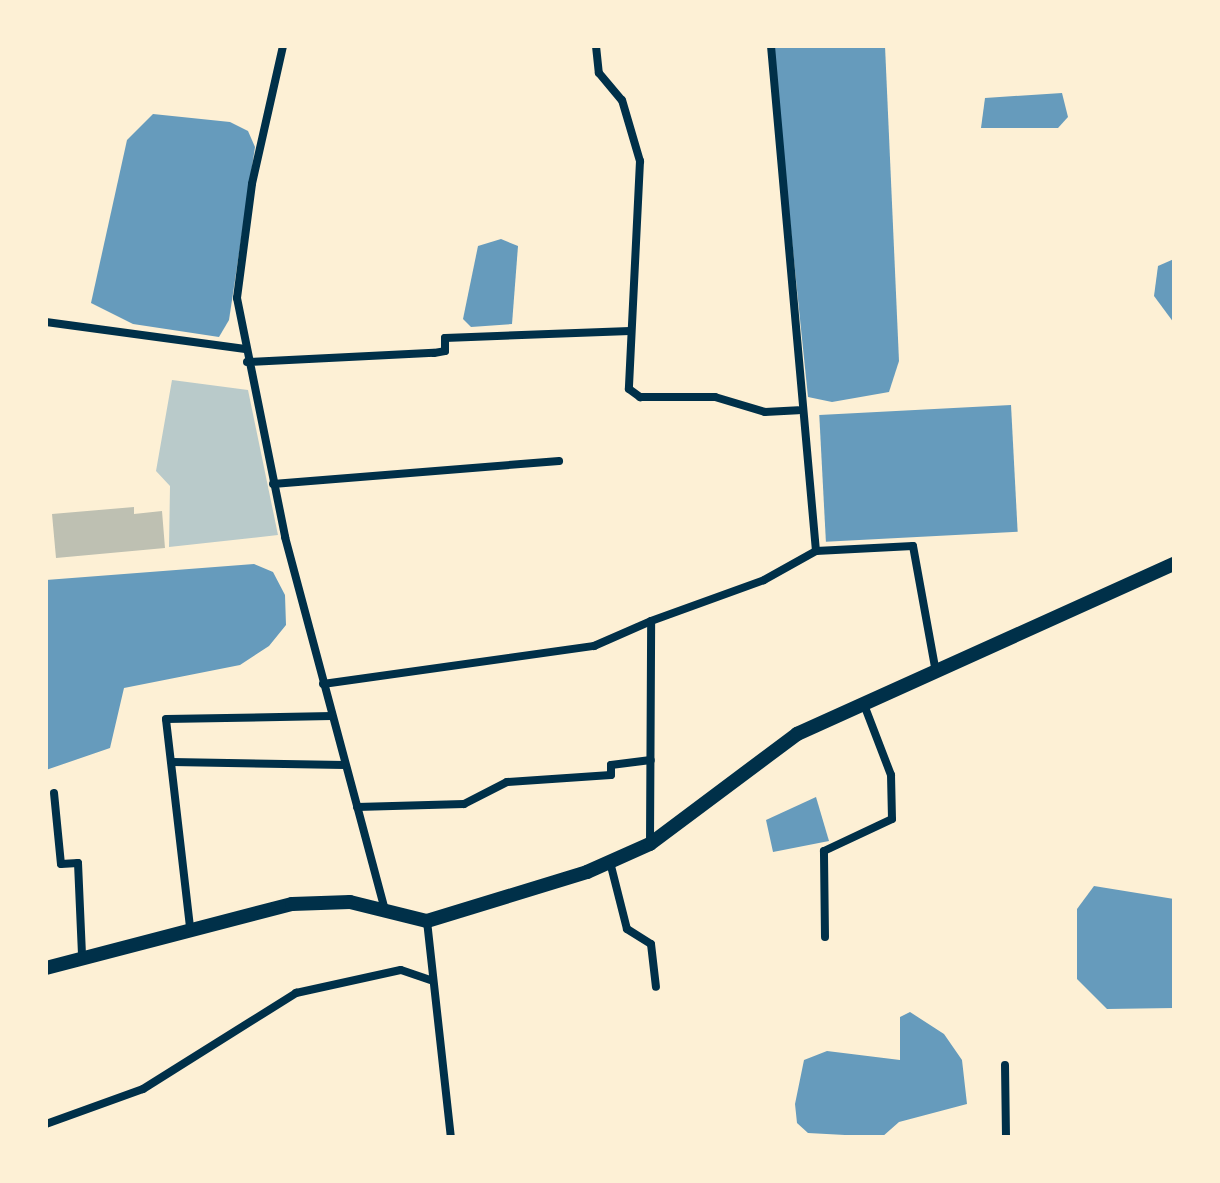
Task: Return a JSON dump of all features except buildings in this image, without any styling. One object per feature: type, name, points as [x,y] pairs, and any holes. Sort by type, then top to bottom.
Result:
[{"type":"main road","points":[[46,968],[82,955],[190,927],[318,901],[350,902],[387,916],[427,921],[610,862],[650,844],[797,734],[935,667],[1174,564]]},
{"type":"street","points":[[283,46],[243,249],[237,298],[273,484],[323,684],[387,916]]},
{"type":"street","points":[[596,46],[599,73],[622,100],[640,161],[629,389],[640,397],[715,397],[765,412],[798,410]]},
{"type":"street","points":[[771,46],[798,410],[816,551]]},
{"type":"street","points":[[46,322],[245,349]]},
{"type":"street","points":[[247,362],[434,353],[445,351],[445,338],[630,331]]},
{"type":"street","points":[[273,484],[559,461]]},
{"type":"street","points":[[323,684],[594,646],[651,621],[764,580],[816,551],[913,546],[935,667]]},
{"type":"street","points":[[650,844],[651,621]]},
{"type":"street","points":[[825,937],[824,851],[892,819],[891,775],[862,702]]},
{"type":"street","points":[[190,927],[166,719],[332,716]]},
{"type":"street","points":[[357,807],[464,804],[507,782],[611,775],[611,765],[651,760]]},
{"type":"street","points":[[172,762],[345,765]]},
{"type":"street","points":[[54,793],[61,864],[78,863],[82,955]]},
{"type":"street","points":[[610,862],[627,929],[651,944],[656,987]]},
{"type":"street","points":[[427,921],[430,980],[451,1137]]},
{"type":"street","points":[[46,1124],[143,1089],[296,993],[401,970],[430,980]]},
{"type":"street","points":[[1005,1065],[1006,1137]]},
{"type":"shaded area","points":[[172,380],[248,390],[278,535],[169,547],[170,486],[156,471]]},
{"type":"water","points":[[772,46],[885,46],[899,361],[889,392],[832,402],[808,397]]},
{"type":"water","points":[[1062,93],[1068,117],[1058,128],[981,128],[985,98]]},
{"type":"water","points":[[153,114],[230,122],[248,131],[255,147],[229,320],[219,337],[133,324],[91,303],[127,140]]},
{"type":"water","points":[[501,239],[518,246],[512,324],[471,327],[463,319],[478,246]]},
{"type":"water","points":[[1174,259],[1174,323],[1154,296],[1158,266]]},
{"type":"water","points":[[1011,405],[1018,532],[826,542],[819,415]]},
{"type":"water","points":[[254,564],[273,572],[285,595],[286,625],[269,646],[240,665],[124,688],[110,748],[46,770],[46,580]]},
{"type":"water","points":[[816,797],[829,841],[773,852],[766,820]]},
{"type":"water","points":[[1094,886],[1174,899],[1174,1008],[1107,1009],[1077,979],[1077,909]]},
{"type":"water","points":[[910,1012],[944,1034],[962,1060],[967,1104],[899,1122],[882,1137],[808,1133],[797,1123],[795,1104],[804,1060],[827,1051],[900,1060],[900,1017]]}]
